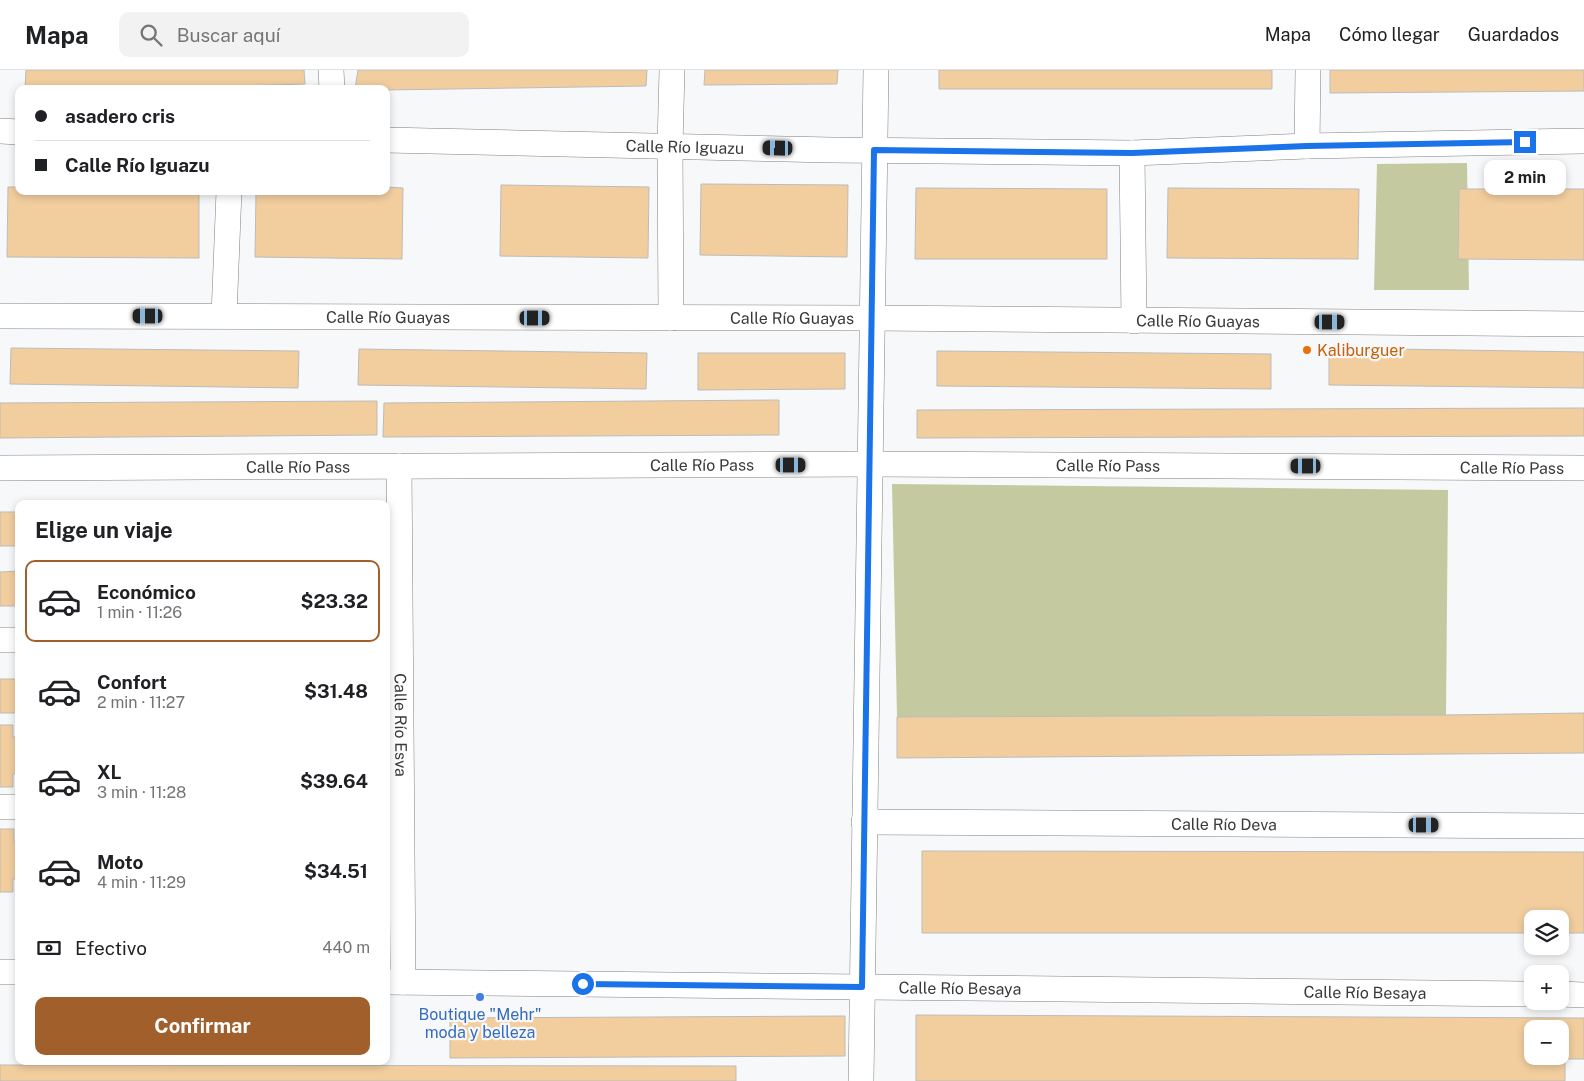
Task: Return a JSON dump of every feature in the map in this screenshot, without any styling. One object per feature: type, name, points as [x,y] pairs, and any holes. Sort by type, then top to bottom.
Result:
[{"type":"street","points":[[331,70],[332,85]]},
{"type":"street","points":[[671,318],[670,146],[672,70]]},
{"type":"street","points":[[861,1081],[876,70]]},
{"type":"street","points":[[1307,146],[1308,70]]},
{"type":"street","points":[[0,131],[15,132]]},
{"type":"street","name":"Calle Río Iguazu","points":[[390,140],[1132,153],[1307,146],[1584,140]]},
{"type":"street","points":[[1132,153],[1134,321]]},
{"type":"street","points":[[224,316],[229,195]]},
{"type":"street","name":"Calle Río Guayas","points":[[0,316],[872,318],[1584,324]]},
{"type":"street","name":"Calle Río Pass","points":[[0,468],[870,464],[1584,468]]},
{"type":"street","name":"Calle Río Esva","points":[[395,982],[393,643],[399,466]]},
{"type":"street","points":[[0,640],[15,640]]},
{"type":"street","points":[[0,807],[15,807]]},
{"type":"street","name":"Calle Río Deva","points":[[864,822],[1584,826]]},
{"type":"street","points":[[0,972],[15,972]]},
{"type":"street","name":"Calle Río Besaya","points":[[395,982],[1524,994]]},
{"type":"street","points":[[1569,994],[1584,994]]},
{"type":"green space","points":[[1467,163],[1469,290],[1374,290],[1377,164]]},
{"type":"green space","points":[[892,484],[1448,490],[1446,715],[897,717]]},
{"type":"building","points":[[26,70],[304,70],[305,84],[271,85],[25,85]]},
{"type":"building","points":[[358,70],[647,70],[646,86],[390,90],[390,85],[356,85]]},
{"type":"building","points":[[705,70],[838,70],[837,84],[704,85]]},
{"type":"building","points":[[939,70],[1272,70],[1272,89],[939,89]]},
{"type":"building","points":[[1330,70],[1584,70],[1584,91],[1330,93]]},
{"type":"building","points":[[701,184],[848,185],[847,257],[700,255]]},
{"type":"building","points":[[501,185],[649,187],[648,258],[500,256]]},
{"type":"building","points":[[8,187],[15,187],[15,195],[199,195],[199,258],[7,257]]},
{"type":"building","points":[[390,187],[403,188],[402,259],[255,257],[256,195],[390,195]]},
{"type":"building","points":[[916,188],[1107,189],[1107,259],[915,259]]},
{"type":"building","points":[[1168,188],[1359,189],[1358,259],[1167,258]]},
{"type":"building","points":[[1459,189],[1584,189],[1584,260],[1458,259]]},
{"type":"building","points":[[11,348],[299,351],[298,388],[10,384]]},
{"type":"building","points":[[1329,348],[1584,352],[1584,388],[1329,385]]},
{"type":"building","points":[[359,349],[647,353],[646,389],[358,385]]},
{"type":"building","points":[[937,351],[1271,354],[1271,389],[937,386]]},
{"type":"building","points":[[698,353],[845,353],[845,389],[698,390]]},
{"type":"building","points":[[779,400],[779,435],[383,437],[384,403]]},
{"type":"building","points":[[377,401],[377,435],[0,438],[0,403]]},
{"type":"building","points":[[1584,408],[1584,436],[917,438],[917,410]]},
{"type":"building","points":[[0,512],[15,512],[15,546],[0,546]]},
{"type":"building","points":[[15,571],[15,606],[0,606],[0,572]]},
{"type":"building","points":[[0,679],[15,679],[15,713],[0,713]]},
{"type":"building","points":[[1584,713],[1584,753],[897,758],[897,717]]},
{"type":"building","points":[[0,725],[13,725],[13,737],[15,737],[15,774],[13,774],[13,787],[0,787]]},
{"type":"building","points":[[0,829],[14,829],[15,879],[13,879],[13,892],[0,892]]},
{"type":"building","points":[[922,851],[1584,852],[1584,933],[1569,933],[1569,910],[1524,910],[1524,933],[922,933]]},
{"type":"building","points":[[916,1015],[1584,1018],[1584,1059],[1569,1059],[1569,1020],[1524,1020],[1524,1065],[1565,1065],[1565,1081],[916,1081]]},
{"type":"building","points":[[845,1016],[845,1056],[450,1058],[450,1018]]},
{"type":"building","points":[[0,1065],[736,1066],[736,1081],[0,1081]]},
{"type":"place","name":"Kaliburguer","points":[[1307,350]]},
{"type":"place","name":"Boutique \"Mehr\" moda y belleza","points":[[480,997]]},
{"type":"route","points":[[583,984],[862,987],[874,150],[1132,153],[1307,146],[1525,142]]}]
